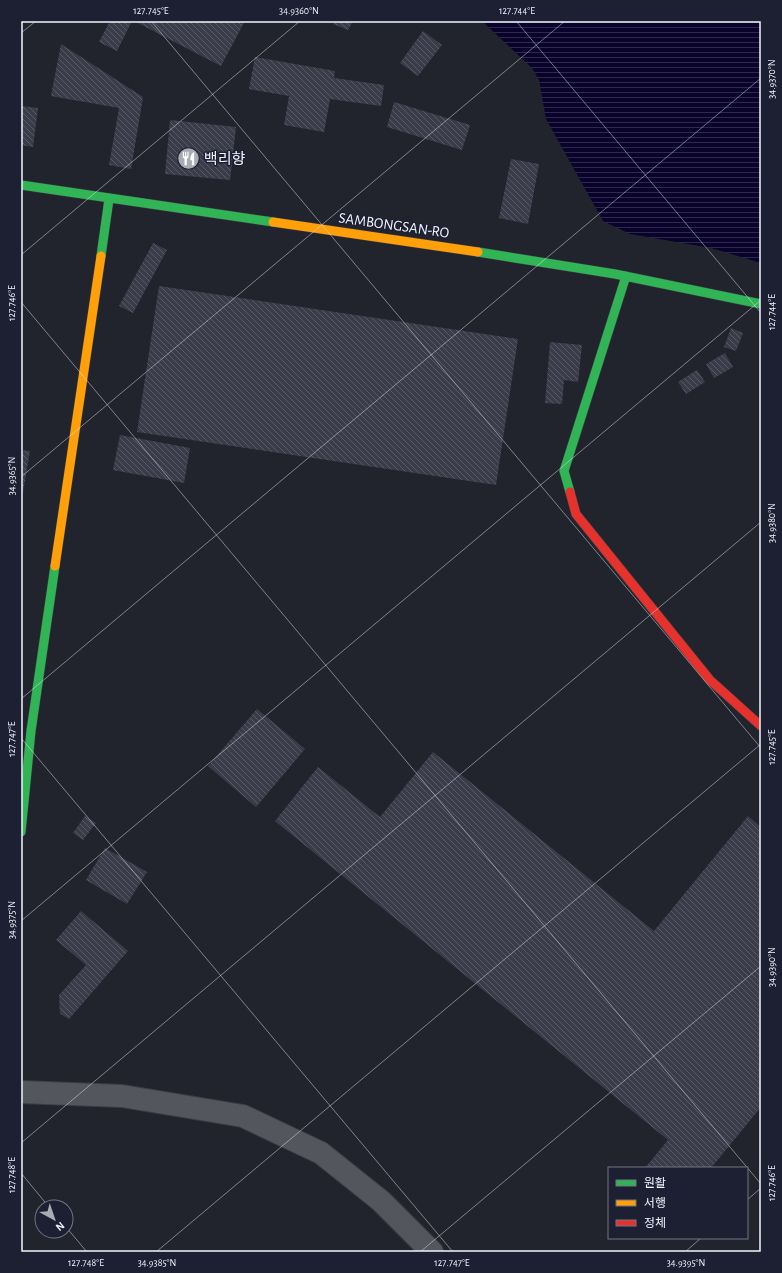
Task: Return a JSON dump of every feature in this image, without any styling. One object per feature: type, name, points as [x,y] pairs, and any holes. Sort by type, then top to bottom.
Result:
[{"type":"street","name":"SAMBONGSAN-RO","points":[[21,185],[474,251],[626,276],[761,304]]},
{"type":"street","points":[[21,832],[31,730],[109,199]]},
{"type":"street","points":[[626,276],[564,471],[576,514],[710,680],[761,726]]},
{"type":"street","points":[[21,1092],[122,1096],[243,1116],[321,1153],[381,1201],[432,1252]]},
{"type":"shaded area","points":[[482,21],[761,21],[761,263],[711,248],[630,234],[603,221],[546,119],[539,80],[532,68]]},
{"type":"building","points":[[110,21],[132,21],[117,51],[99,42]]},
{"type":"building","points":[[134,21],[245,21],[221,66]]},
{"type":"building","points":[[334,21],[353,21],[348,30],[333,24]]},
{"type":"building","points":[[423,31],[442,45],[418,76],[400,63]]},
{"type":"building","points":[[61,44],[143,97],[131,169],[109,165],[119,108],[51,96]]},
{"type":"building","points":[[255,57],[335,71],[334,78],[384,85],[381,106],[330,99],[324,132],[284,125],[289,96],[249,89]]},
{"type":"building","points":[[394,102],[470,125],[462,150],[387,127]]},
{"type":"building","points":[[21,106],[38,108],[33,147],[21,145]]},
{"type":"building","points":[[170,120],[236,127],[230,180],[165,174]]},
{"type":"building","points":[[511,159],[539,164],[528,224],[499,218]]},
{"type":"building","points":[[153,243],[167,250],[133,313],[119,306]]},
{"type":"building","points":[[159,286],[518,339],[496,485],[137,432]]},
{"type":"building","points":[[731,328],[743,333],[736,351],[724,347]]},
{"type":"building","points":[[550,342],[582,345],[578,382],[564,380],[562,404],[545,403]]},
{"type":"building","points":[[725,353],[733,367],[714,378],[706,364]]},
{"type":"building","points":[[697,370],[705,382],[686,394],[678,382]]},
{"type":"building","points":[[120,435],[190,448],[184,483],[113,470]]},
{"type":"building","points":[[21,450],[30,451],[22,498],[21,498]]},
{"type":"building","points":[[257,709],[305,749],[256,807],[208,766]]},
{"type":"building","points":[[433,752],[654,931],[748,816],[761,827],[761,1107],[712,1167],[646,1167],[668,1140],[275,821],[318,767],[380,817]]},
{"type":"building","points":[[85,816],[96,823],[83,840],[73,833]]},
{"type":"building","points":[[105,848],[147,872],[127,904],[86,880]]},
{"type":"building","points":[[81,911],[128,951],[69,1019],[60,1014],[59,995],[86,965],[56,940]]},
{"type":"traffic: fast","points":[[21,185],[273,222]]},
{"type":"traffic: fast","points":[[101,256],[109,199]]},
{"type":"traffic: fast","points":[[478,252],[615,274],[761,304]]},
{"type":"traffic: fast","points":[[570,492],[564,471],[626,276]]},
{"type":"traffic: fast","points":[[21,832],[31,731],[55,566]]},
{"type":"traffic: slow","points":[[273,222],[478,252]]},
{"type":"traffic: slow","points":[[55,566],[101,256]]},
{"type":"traffic: jam","points":[[570,492],[576,514],[710,680],[761,726]]},
{"type":"place","name":"백리향","points":[[188,159]]}]
